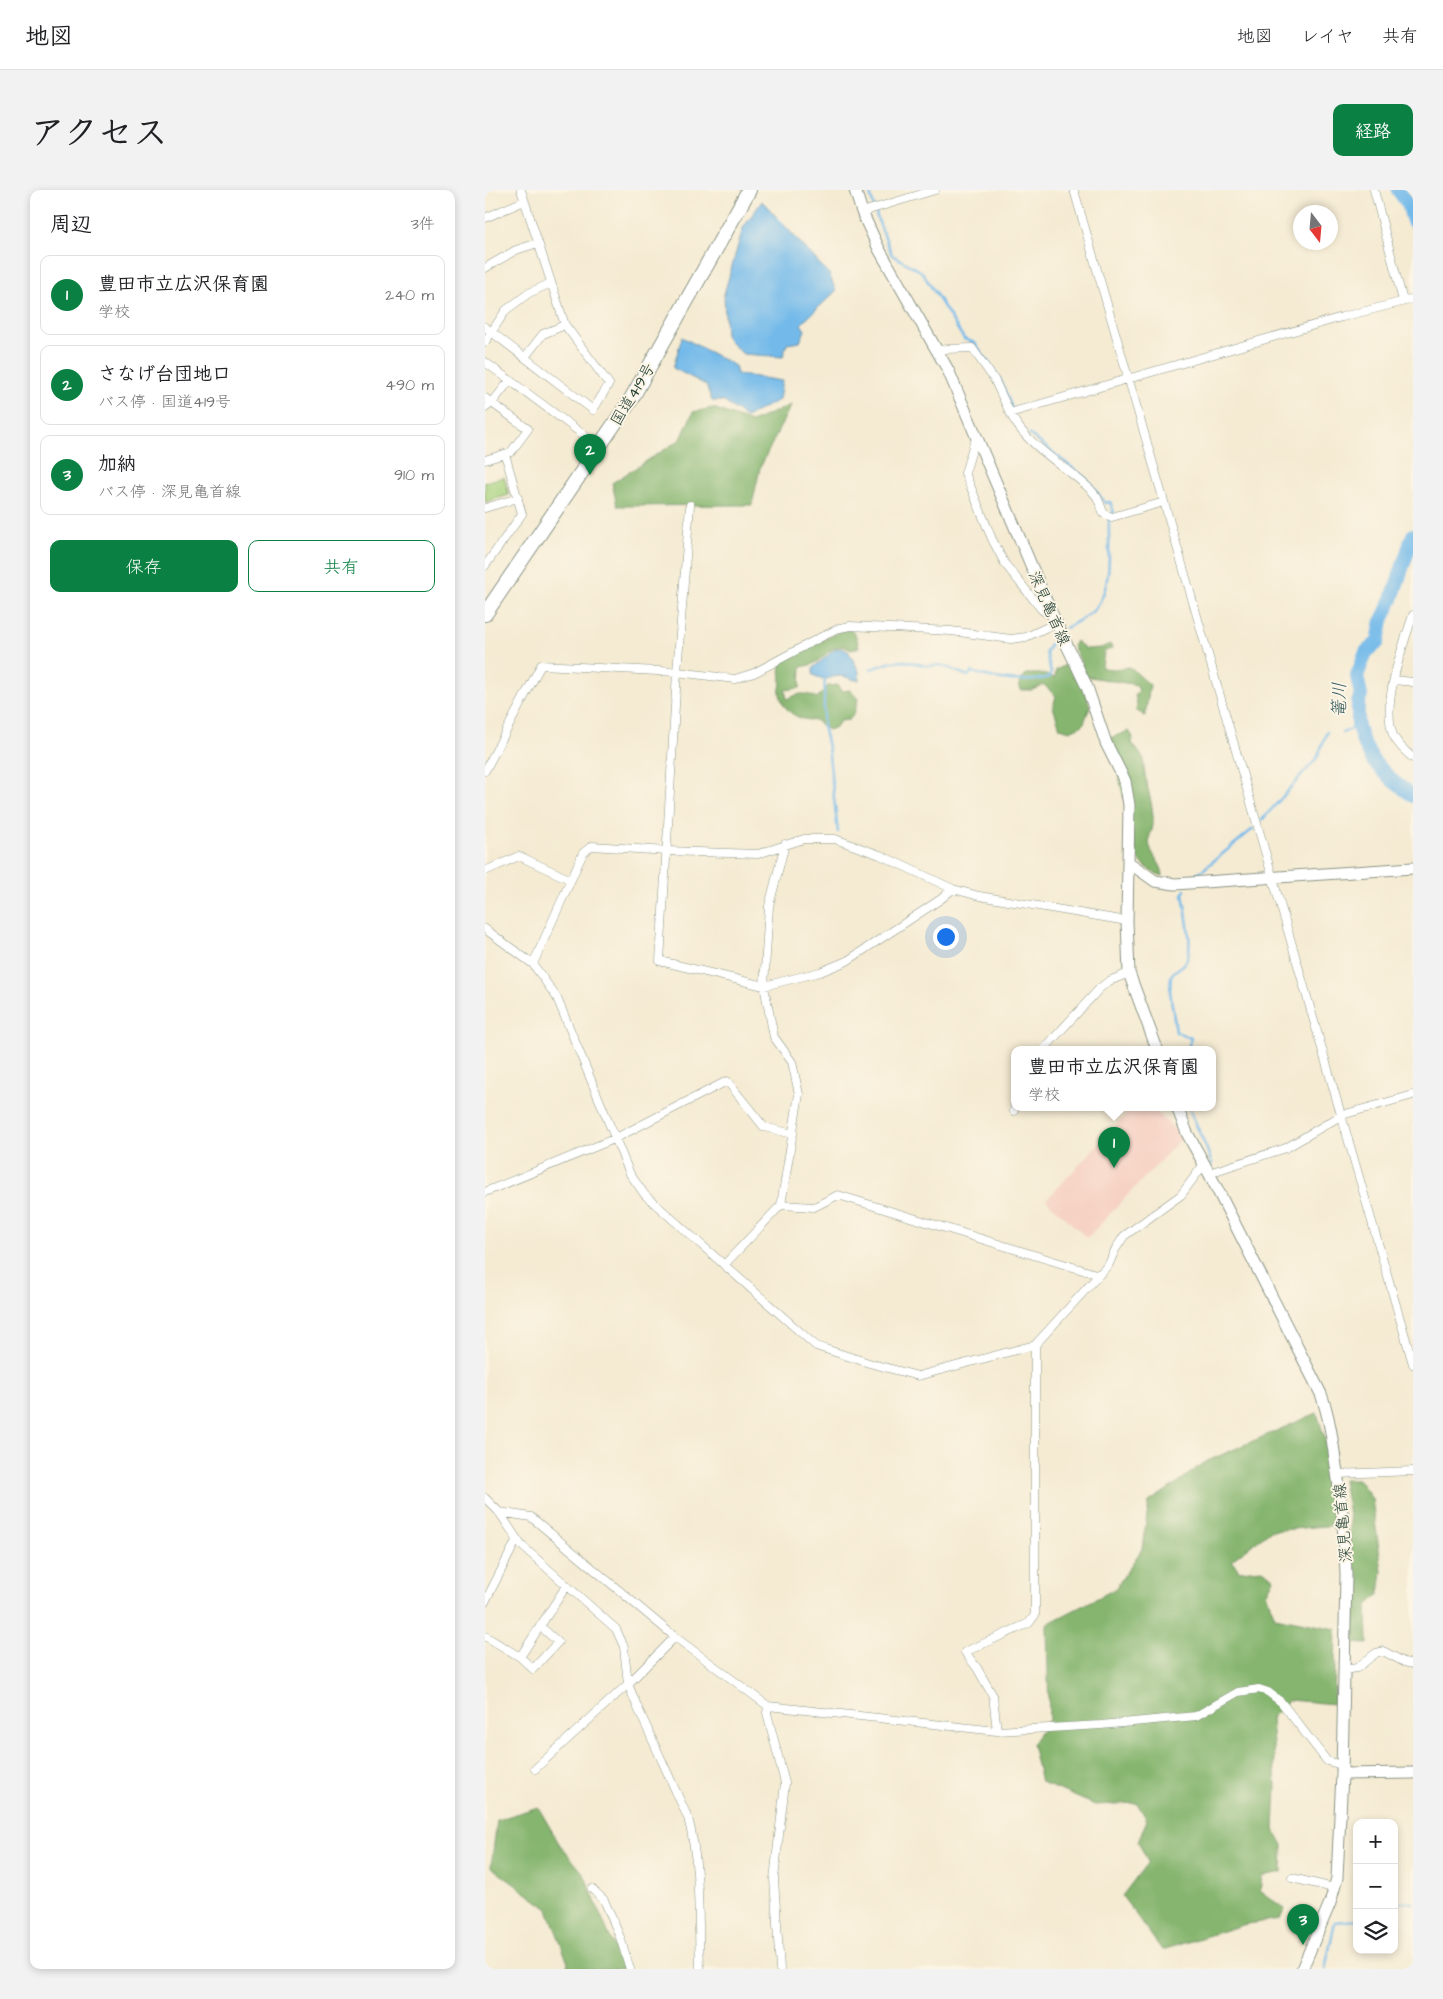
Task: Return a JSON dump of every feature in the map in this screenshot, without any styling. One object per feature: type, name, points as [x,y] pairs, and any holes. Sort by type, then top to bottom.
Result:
[{"type":"highway","name":"国道419号","points":[[485,614],[630,401],[749,190]]},
{"type":"main road","name":"深見亀首線","points":[[855,190],[866,211],[879,249],[938,351],[1051,612],[1087,687],[1106,742],[1125,781],[1129,805],[1127,921],[1129,973],[1156,1046]]},
{"type":"main road","points":[[1128,862],[1147,877],[1163,884],[1413,868]]},
{"type":"main road","name":"深見亀首線","points":[[1179,1111],[1187,1133],[1321,1394],[1329,1414],[1345,1547],[1342,1770],[1337,1878],[1302,1969]]},
{"type":"main road","points":[[1342,1770],[1413,1773]]},
{"type":"street","points":[[488,330],[593,410],[609,384],[565,325],[521,190]]},
{"type":"street","points":[[866,211],[935,190]]},
{"type":"street","points":[[1074,190],[1413,1364]]},
{"type":"street","points":[[1011,413],[1407,300],[1375,190]]},
{"type":"street","points":[[485,218],[524,202]]},
{"type":"street","points":[[485,268],[516,250],[538,243]]},
{"type":"street","points":[[485,342],[488,330],[506,310],[529,293],[551,283]]},
{"type":"street","points":[[525,357],[543,334],[565,325]]},
{"type":"street","points":[[938,351],[945,348],[971,348],[994,379],[1017,427],[1091,490],[1097,497],[1104,514],[1110,516],[1164,502]]},
{"type":"street","points":[[485,362],[600,446]]},
{"type":"street","points":[[489,406],[509,380]]},
{"type":"street","points":[[485,398],[489,406],[528,429],[511,452],[485,460]]},
{"type":"street","points":[[978,440],[974,443],[965,473],[980,512],[1005,564],[1041,610],[1051,612]]},
{"type":"street","points":[[485,566],[522,514],[505,454]]},
{"type":"street","points":[[485,508],[518,498]]},
{"type":"street","points":[[691,505],[677,672],[660,961],[763,986],[820,972],[847,961],[941,899],[953,889]]},
{"type":"street","points":[[1413,615],[1395,670],[1391,704],[1391,725],[1398,743],[1413,758]]},
{"type":"street","points":[[485,770],[541,666],[677,672],[735,679],[745,677],[840,628],[850,626],[951,631],[1011,639],[1026,637],[1056,623]]},
{"type":"street","points":[[1394,680],[1413,682]]},
{"type":"street","points":[[533,964],[583,853],[592,846],[667,852],[758,854],[804,839],[835,839],[881,855],[953,889],[979,896],[1127,921]]},
{"type":"street","points":[[724,1265],[781,1205],[799,1094],[792,1062],[774,1037],[763,986],[769,906],[785,844]]},
{"type":"street","points":[[485,871],[519,856],[571,880]]},
{"type":"street","points":[[485,929],[533,964],[557,998],[630,1174],[645,1195],[817,1346],[918,1376],[1035,1345],[1109,1264],[1124,1236],[1181,1195],[1207,1169],[1286,1148],[1342,1115],[1413,1095]]},
{"type":"street","points":[[1047,1046],[1100,988],[1109,981],[1129,973]]},
{"type":"street","points":[[485,1192],[614,1138],[727,1080],[764,1127],[793,1134]]},
{"type":"street","points":[[781,1205],[814,1207],[838,1195],[1099,1275]]},
{"type":"street","points":[[997,1731],[993,1696],[977,1668],[965,1652],[1029,1623],[1035,1614],[1035,1345]]},
{"type":"street","points":[[1337,1474],[1413,1471]]},
{"type":"street","points":[[485,1498],[499,1512],[521,1545],[616,1629],[624,1648],[629,1684],[637,1706],[688,1818],[695,1857],[700,1969]]},
{"type":"street","points":[[499,1512],[531,1517],[675,1637],[769,1706],[997,1731],[1101,1725],[1196,1716],[1238,1692],[1259,1689],[1268,1692],[1281,1702],[1327,1762],[1342,1770]]},
{"type":"street","points":[[485,1602],[517,1538]]},
{"type":"street","points":[[520,1657],[567,1585]]},
{"type":"street","points":[[485,1636],[520,1657],[533,1669],[558,1642],[540,1626]]},
{"type":"street","points":[[535,1769],[629,1684],[675,1637]]},
{"type":"street","points":[[1344,1670],[1357,1668],[1376,1653],[1383,1651],[1404,1662],[1413,1664]]},
{"type":"street","points":[[769,1706],[767,1713],[785,1783],[774,1879],[780,1969]]},
{"type":"street","points":[[1292,1878],[1334,1888]]},
{"type":"street","points":[[592,1889],[604,1900],[620,1937],[630,1969]]},
{"type":"shaded area","points":[[1129,1111],[1155,1111],[1183,1137],[1087,1238],[1046,1200]]},
{"type":"green space","points":[[791,405],[760,468],[752,505],[617,506],[612,483],[681,439],[693,412],[713,408],[751,422]]},
{"type":"green space","points":[[504,477],[509,495],[485,502],[485,482]]},
{"type":"green space","points":[[851,629],[856,636],[859,647],[851,650],[845,647],[835,648],[813,664],[801,667],[800,688],[785,690],[787,699],[802,694],[817,698],[828,686],[839,685],[841,691],[850,690],[858,699],[854,714],[849,720],[840,721],[836,727],[828,730],[815,720],[797,717],[784,705],[780,692],[781,665],[782,662],[842,630]]},
{"type":"green space","points":[[1076,641],[1086,649],[1101,648],[1110,644],[1112,648],[1104,652],[1102,668],[1130,667],[1150,685],[1145,716],[1136,710],[1135,694],[1139,692],[1137,685],[1090,677],[1082,680],[1090,707],[1083,725],[1070,731],[1060,728],[1053,707],[1056,696],[1044,685],[1032,690],[1021,690],[1019,684],[1026,674],[1042,674],[1055,678],[1056,670],[1067,664],[1073,667],[1082,664],[1073,646]]},
{"type":"green space","points":[[1129,731],[1133,737],[1132,743],[1144,759],[1153,817],[1153,827],[1149,838],[1150,845],[1153,855],[1161,867],[1163,876],[1150,871],[1138,859],[1110,738]]},
{"type":"green space","points":[[1317,1413],[1332,1462],[1333,1498],[1337,1525],[1270,1531],[1232,1560],[1239,1571],[1262,1569],[1274,1579],[1266,1594],[1275,1617],[1336,1629],[1334,1704],[1289,1700],[1271,1718],[1276,1787],[1274,1829],[1283,1845],[1282,1872],[1262,1876],[1260,1891],[1285,1909],[1280,1919],[1242,1925],[1162,1950],[1122,1896],[1148,1862],[1138,1841],[1147,1820],[1137,1803],[1095,1805],[1041,1782],[1032,1744],[1049,1720],[1047,1624],[1115,1589],[1142,1549],[1149,1502],[1203,1463]]},
{"type":"green space","points":[[1343,1480],[1359,1480],[1372,1499],[1382,1571],[1379,1595],[1367,1605],[1368,1644],[1351,1643],[1350,1521]]},
{"type":"green space","points":[[538,1807],[560,1845],[584,1874],[623,1969],[566,1969],[568,1963],[548,1909],[491,1867],[497,1820]]},
{"type":"water","points":[[762,201],[829,274],[836,291],[801,324],[805,330],[800,342],[787,344],[783,357],[743,354],[726,338],[724,294],[743,228]]},
{"type":"water","points":[[682,337],[735,366],[737,374],[782,381],[779,400],[746,417],[723,401],[712,401],[706,385],[673,368]]},
{"type":"water","points":[[841,648],[848,651],[859,671],[859,680],[840,676],[825,679],[813,675],[813,668],[835,649]]},
{"type":"waterway","points":[[869,190],[878,220],[892,255],[922,272],[964,339],[975,343],[1000,379],[1013,411]]},
{"type":"waterway","name":"篭川","points":[[1398,190],[1408,204],[1413,221]]},
{"type":"waterway","points":[[1029,434],[1088,480],[1105,503],[1110,502],[1114,512],[1112,514]]},
{"type":"waterway","points":[[1066,628],[1092,612],[1105,589],[1109,565],[1109,518]]},
{"type":"waterway","name":"篭川","points":[[1413,535],[1392,599],[1382,620],[1378,642],[1366,652],[1357,676],[1361,695],[1358,703],[1358,726],[1363,742],[1373,761],[1393,781],[1413,796]]},
{"type":"waterway","points":[[871,669],[892,662],[906,661],[928,666],[941,665],[968,676],[972,672],[1020,681],[1040,679],[1050,677],[1051,673],[1046,652],[1056,635]]},
{"type":"waterway","points":[[825,677],[823,726],[828,747],[838,832]]},
{"type":"waterway","points":[[1342,733],[1358,726]]},
{"type":"waterway","points":[[1262,820],[1317,758],[1327,732]]},
{"type":"waterway","points":[[1194,877],[1253,829]]},
{"type":"waterway","points":[[1185,890],[1183,893],[1189,929],[1188,956],[1185,963],[1171,976],[1170,991],[1176,1032],[1191,1038],[1189,1046]]},
{"type":"waterway","points":[[1191,1111],[1212,1164]]},
{"type":"waterway","points":[[1398,1902],[1413,1903]]},
{"type":"waterway","points":[[1325,1969],[1335,1922],[1353,1920]]},
{"type":"place","name":"さなげ台団地口","points":[[590,475]]},
{"type":"place","name":"豊田市立広沢保育園","points":[[1114,1168]]},
{"type":"place","name":"加納","points":[[1303,1945]]}]
